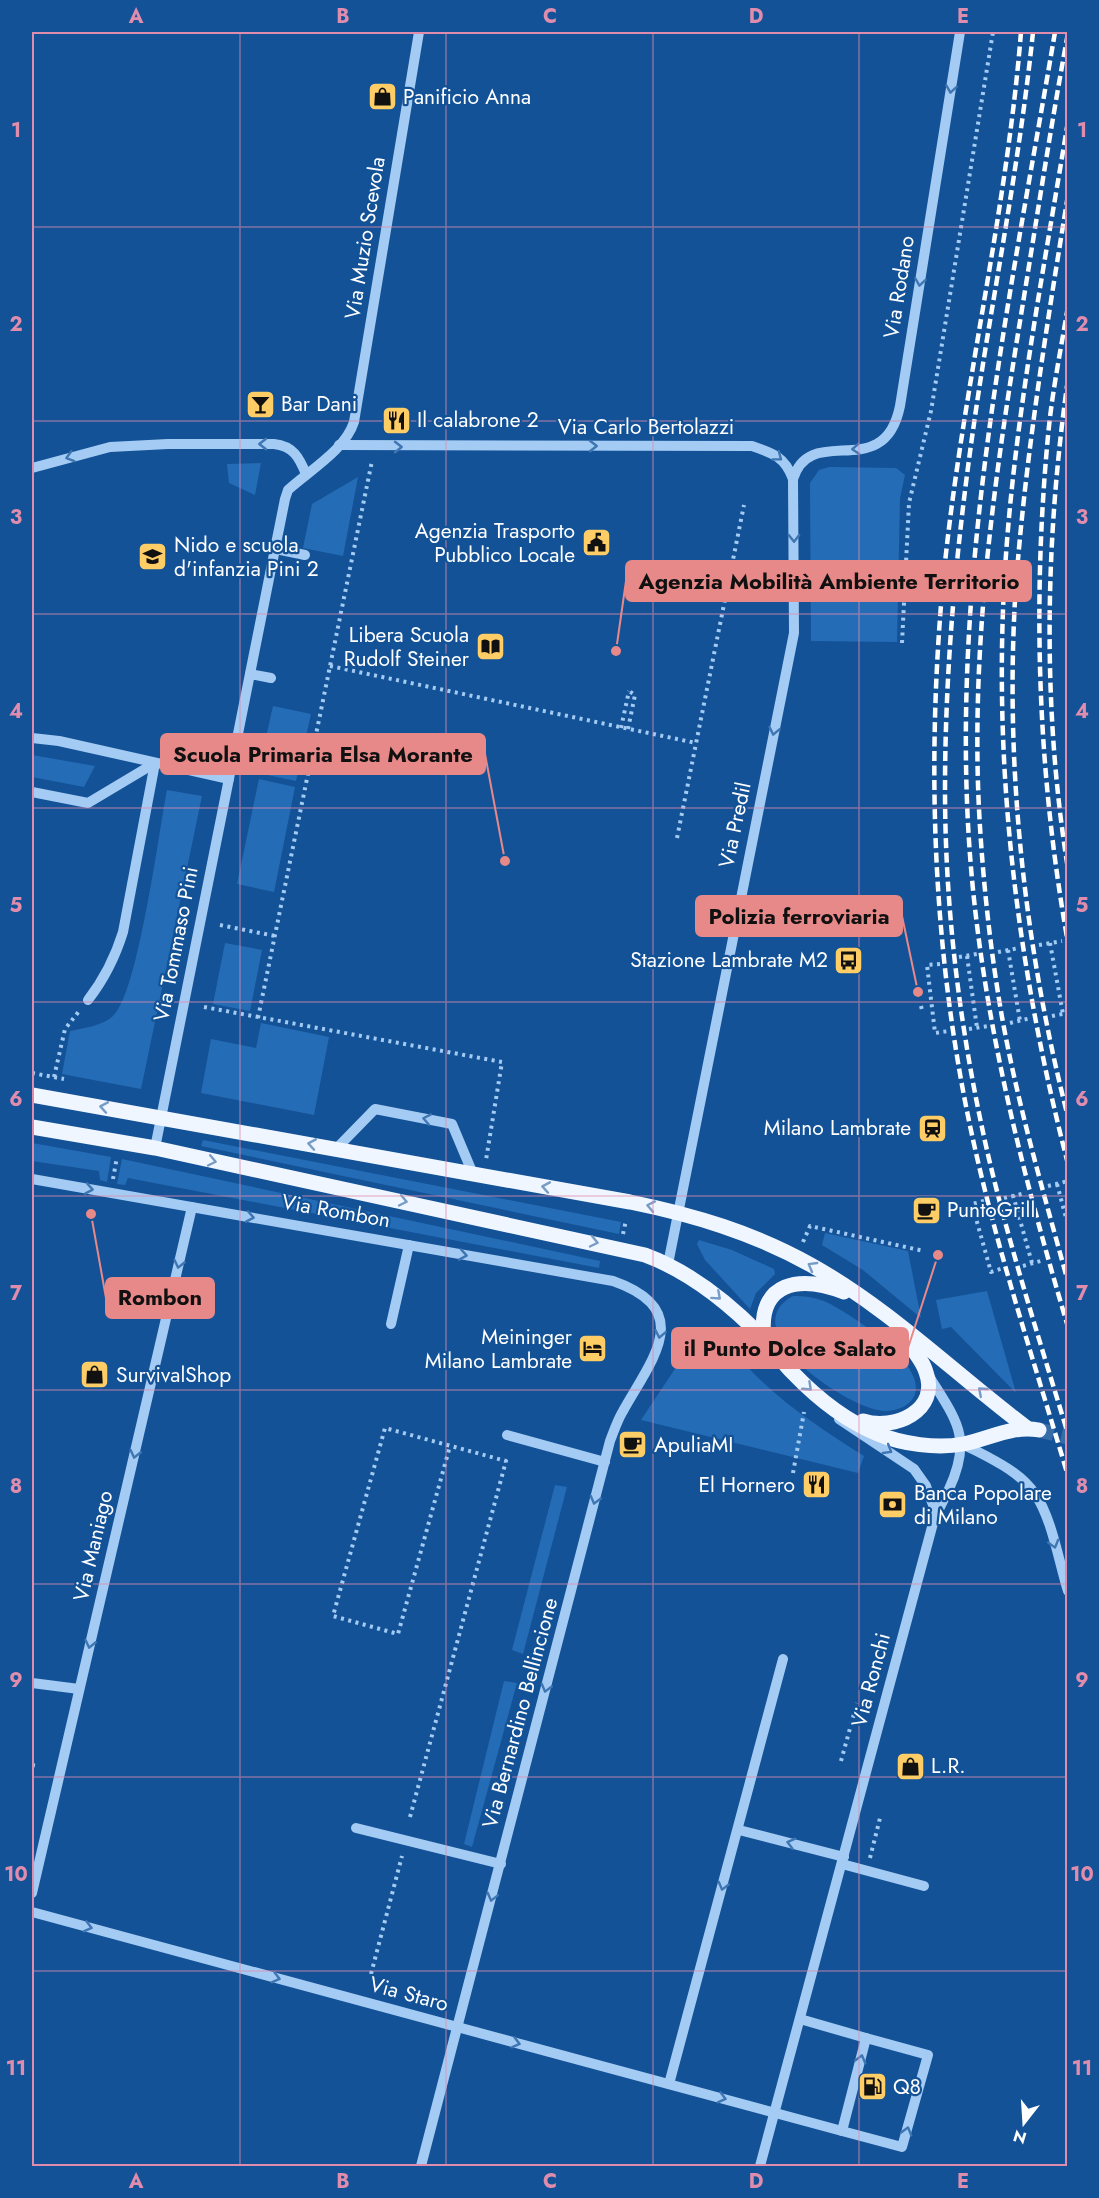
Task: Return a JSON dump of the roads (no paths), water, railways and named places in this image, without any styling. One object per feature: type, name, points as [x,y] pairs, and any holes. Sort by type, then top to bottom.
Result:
[{"type":"main road","points":[[32,1095],[678,1212],[747,1234],[788,1252],[861,1298],[1033,1429],[963,1444],[943,1445],[903,1441],[878,1434],[825,1402],[793,1372],[764,1338],[763,1312],[766,1301],[776,1290],[786,1286],[819,1284],[861,1298]]},
{"type":"main road","name":"Via Rombon","points":[[32,1127],[155,1148],[608,1245],[668,1264],[711,1290],[764,1338]]},
{"type":"main road","points":[[843,1414],[875,1425],[906,1420],[922,1406],[926,1395],[927,1373],[910,1346],[885,1316]]},
{"type":"street","name":"Via Muzio Scevola","points":[[339,445],[351,432],[354,422],[419,32]]},
{"type":"street","name":"Via Rodano","points":[[793,479],[801,463],[813,455],[875,446],[887,438],[894,427],[900,406],[960,32]]},
{"type":"street","points":[[32,468],[93,450],[120,446],[274,444],[287,445],[299,458],[306,474]]},
{"type":"street","name":"Via Tommaso Pini","points":[[161,1117],[288,490],[339,445]]},
{"type":"street","name":"Via Carlo Bertolazzi","points":[[339,445],[752,446],[774,452],[784,460],[793,479]]},
{"type":"street","name":"Via Predil","points":[[668,1264],[794,633],[793,479]]},
{"type":"street","points":[[276,549],[305,555]]},
{"type":"street","points":[[250,674],[271,678]]},
{"type":"street","points":[[32,738],[59,741],[230,778]]},
{"type":"street","points":[[32,792],[88,803],[155,763]]},
{"type":"street","points":[[88,1000],[103,981],[115,958],[123,932],[155,763]]},
{"type":"street","points":[[336,1149],[375,1109],[452,1124],[478,1174]]},
{"type":"street","points":[[155,1148],[161,1117]]},
{"type":"street","name":"Via Rombon","points":[[32,1179],[612,1281],[632,1289]]},
{"type":"street","name":"Via Maniago","points":[[32,1893],[192,1207]]},
{"type":"street","points":[[391,1324],[409,1245]]},
{"type":"street","name":"Via Bernardino Bellincione","points":[[421,2166],[605,1462],[621,1414],[649,1367],[661,1334],[662,1322],[658,1311],[632,1289]]},
{"type":"street","points":[[927,1373],[953,1415],[963,1444],[1004,1467],[1035,1494],[1044,1513],[1068,1591]]},
{"type":"street","points":[[825,1402],[842,1423],[894,1454],[914,1469],[927,1486],[936,1513]]},
{"type":"street","points":[[507,1435],[605,1462]]},
{"type":"street","name":"Via Ronchi","points":[[760,2166],[936,1513],[956,1473],[963,1444]]},
{"type":"street","points":[[669,2084],[739,1830],[783,1659]]},
{"type":"street","points":[[32,1683],[79,1689]]},
{"type":"street","points":[[356,1828],[501,1864]]},
{"type":"street","points":[[739,1830],[924,1886]]},
{"type":"street","name":"Via Staro","points":[[32,1912],[902,2147],[928,2055],[866,2038]]},
{"type":"street","points":[[801,2019],[866,2038],[842,2131]]},
{"type":"tunnel","points":[[1039,1430],[1068,1437]]},
{"type":"railway","points":[[1021,32],[1005,172],[959,452],[942,593],[935,725],[936,858],[947,990],[969,1121],[1002,1255],[1068,1476]]},
{"type":"railway","points":[[1033,32],[1019,141],[964,496],[948,672],[946,836],[956,976],[979,1113],[1007,1228],[1068,1434]]},
{"type":"railway","points":[[1055,32],[1004,327],[990,426],[969,625],[966,724],[968,824],[973,888],[991,1015],[1017,1141],[1068,1327]]},
{"type":"railway","points":[[1068,33],[1012,373],[994,502],[981,632],[977,762],[986,899],[1002,1017],[1024,1117],[1068,1282]]},
{"type":"railway","points":[[1068,121],[1021,412],[1008,529],[1002,660],[1003,733],[1014,878],[1036,1022],[1068,1164]]},
{"type":"railway","points":[[1068,195],[1025,486],[1016,584],[1013,651],[1013,718],[1021,853],[1040,986],[1068,1117]]},
{"type":"railway","points":[[1068,306],[1048,436],[1040,563],[1039,627],[1044,754],[1050,817],[1068,943]]},
{"type":"railway","points":[[1068,379],[1055,501],[1050,624],[1054,747],[1068,869]]},
{"type":"place","name":"Panificio Anna","points":[[382,97]]},
{"type":"place","name":"Bar Dani","points":[[260,404]]},
{"type":"place","name":"Il calabrone 2","points":[[396,420]]},
{"type":"place","name":"Agenzia Trasporto Pubblico Locale","points":[[596,543]]},
{"type":"place","name":"Nido e scuola d'infanzia Pini 2","points":[[153,557]]},
{"type":"place","name":"Libera Scuola Rudolf Steiner","points":[[490,647]]},
{"type":"place","name":"Agenzia Mobilità Ambiente Territorio","points":[[616,651]]},
{"type":"place","name":"Scuola Primaria Elsa Morante","points":[[505,861]]},
{"type":"place","name":"Stazione Lambrate M2","points":[[849,960]]},
{"type":"place","name":"Polizia ferroviaria","points":[[918,992]]},
{"type":"place","name":"Milano Lambrate","points":[[932,1128]]},
{"type":"place","name":"PuntoGrill","points":[[926,1210]]},
{"type":"place","name":"Rombon","points":[[91,1214]]},
{"type":"place","name":"il Punto Dolce Salato","points":[[938,1255]]},
{"type":"place","name":"Meininger Milano Lambrate","points":[[593,1349]]},
{"type":"place","name":"SurvivalShop","points":[[95,1375]]},
{"type":"place","name":"ApuliaMI","points":[[633,1445]]},
{"type":"place","name":"El Hornero","points":[[816,1485]]},
{"type":"place","name":"Banca Popolare di Milano","points":[[893,1505]]},
{"type":"place","name":"L.R.","points":[[910,1766]]},
{"type":"place","name":"Q8","points":[[872,2087]]}]
